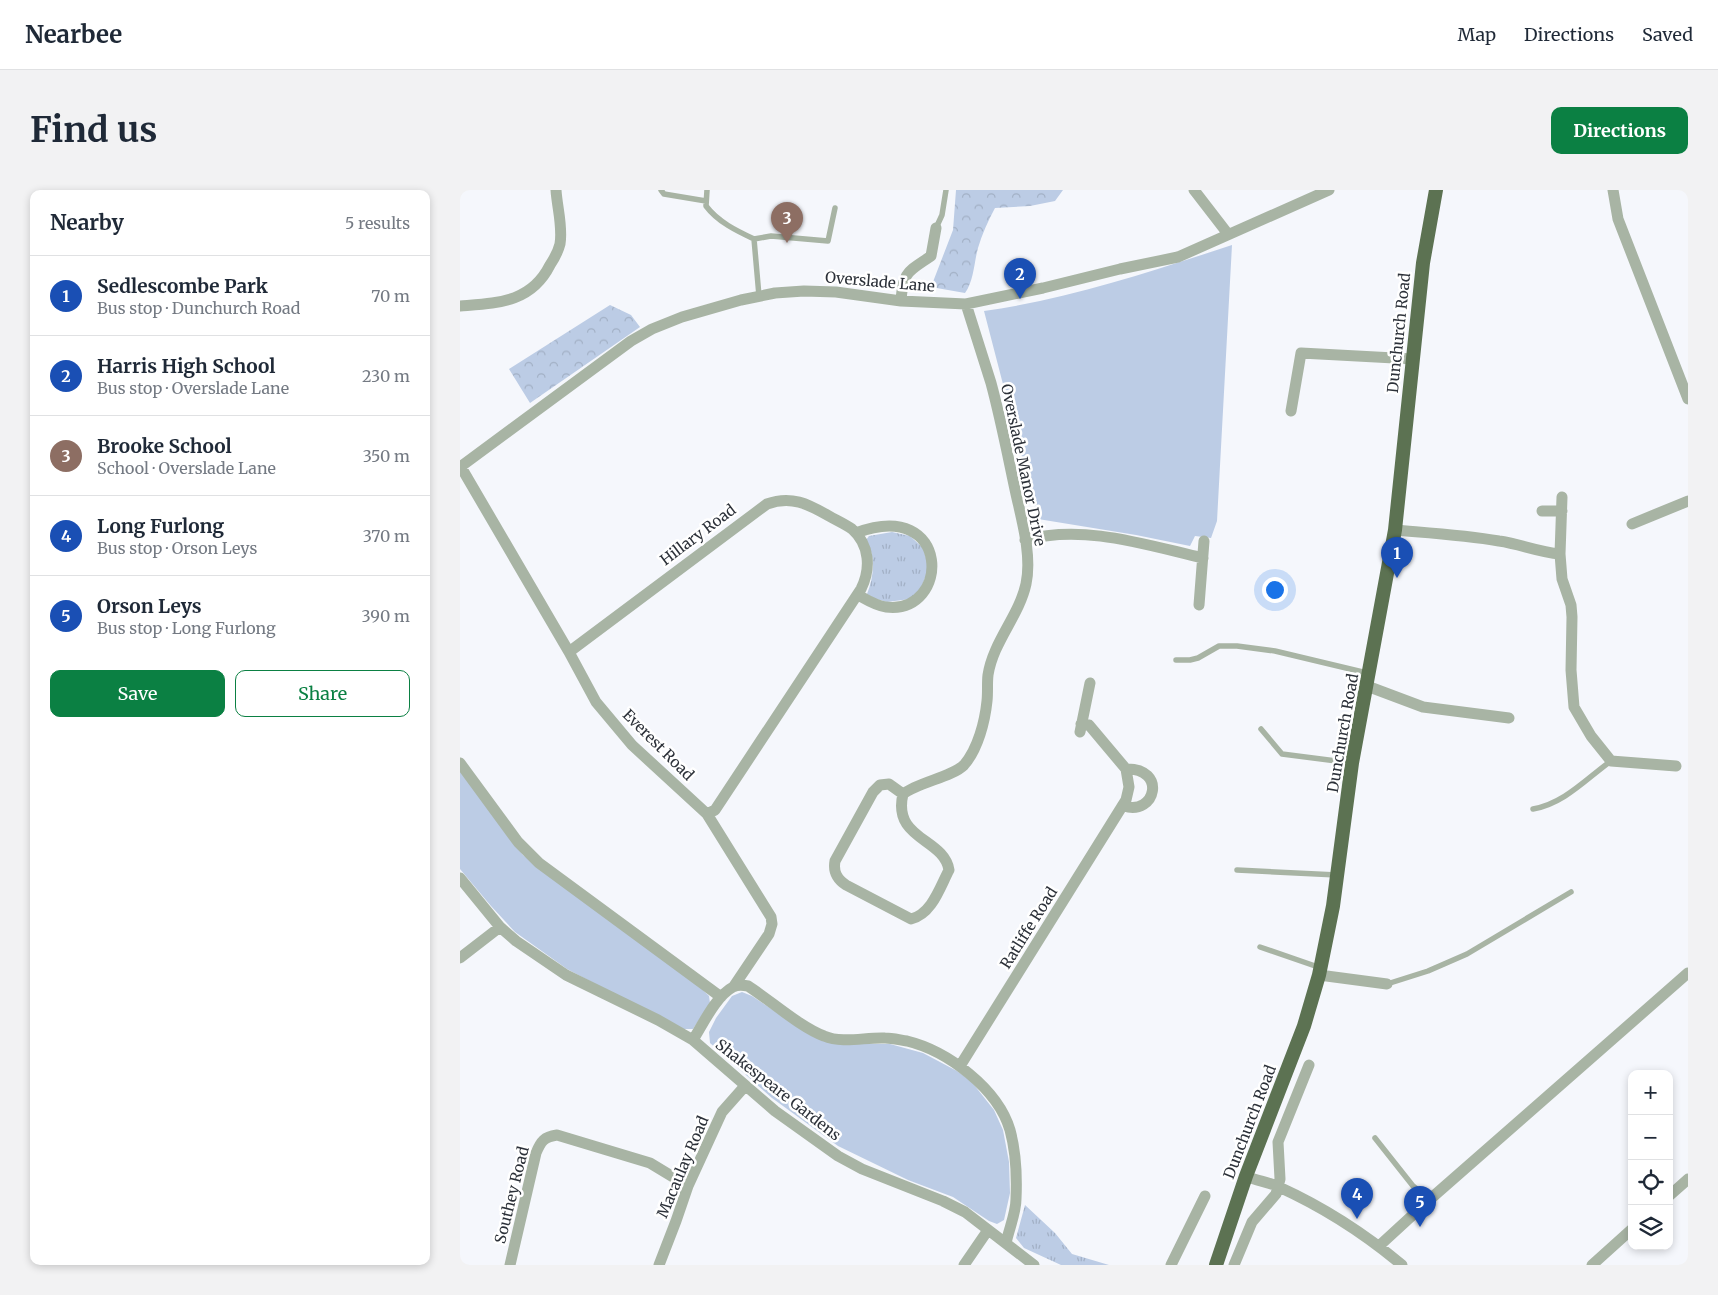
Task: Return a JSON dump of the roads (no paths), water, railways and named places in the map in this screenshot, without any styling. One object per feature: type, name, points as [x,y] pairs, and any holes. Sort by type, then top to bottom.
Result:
[{"type":"highway","name":"Dunchurch Road","points":[[1216,1265],[1246,1176],[1304,1026],[1320,972],[1338,875],[1352,763],[1395,530],[1423,263],[1436,190]]},
{"type":"street","points":[[460,306],[502,302],[530,290],[540,281],[547,272],[560,244],[556,190]]},
{"type":"street","points":[[1194,190],[1228,234]]},
{"type":"street","name":"Overslade Lane","points":[[461,467],[631,341],[652,329],[707,309],[775,293],[804,291],[836,292],[901,301],[966,304],[1178,257],[1329,190]]},
{"type":"street","points":[[1613,190],[1618,219],[1688,399]]},
{"type":"street","points":[[901,301],[902,284],[908,272],[931,256],[936,228]]},
{"type":"street","name":"Overslade Manor Drive","points":[[903,794],[963,766],[968,759],[977,742],[984,721],[988,674],[995,651],[1011,620],[1026,583],[1025,540],[991,384],[966,304]]},
{"type":"street","points":[[1291,411],[1301,353],[1412,359]]},
{"type":"street","name":"Everest Road","points":[[461,467],[596,702],[632,745],[707,814],[771,917],[772,924],[769,934],[734,986]]},
{"type":"street","points":[[1562,498],[1560,554],[1562,579],[1571,605],[1571,670],[1574,706],[1591,736],[1611,761],[1676,766]]},
{"type":"street","name":"Hillary Road","points":[[569,652],[767,504],[783,499],[802,501],[848,526],[856,533]]},
{"type":"street","points":[[1632,524],[1688,501]]},
{"type":"street","points":[[1542,511],[1562,511]]},
{"type":"street","points":[[707,814],[715,810],[865,582],[868,566],[865,548],[856,533],[888,527],[909,529],[926,542],[931,553],[932,575],[926,589],[914,600],[908,604],[886,607],[858,595]]},
{"type":"street","points":[[1395,530],[1486,539],[1511,543],[1545,553],[1560,554]]},
{"type":"street","points":[[1025,540],[1043,535],[1086,534],[1202,558]]},
{"type":"street","points":[[1199,605],[1204,541]]},
{"type":"street","points":[[1368,680],[1423,707],[1508,718]]},
{"type":"street","points":[[1090,683],[1080,728],[1089,725],[1126,769],[1136,769],[1146,773],[1152,787],[1150,797],[1144,805],[1135,808],[1124,806]]},
{"type":"street","points":[[460,763],[518,842],[539,863],[721,997]]},
{"type":"street","name":"Ratliffe Road","points":[[960,1066],[1124,806],[1129,787],[1126,769]]},
{"type":"street","points":[[889,784],[903,794],[901,803],[903,816],[912,832],[940,852],[946,859],[949,870],[926,912],[919,917],[911,919],[846,885],[838,879],[834,869],[835,861],[873,792],[880,785],[889,784]]},
{"type":"street","name":"Shakespeare Gardens","points":[[460,878],[500,927],[516,941],[566,975],[658,1020],[693,1040],[745,1086],[789,1121],[838,1156],[862,1169],[965,1212],[1034,1265]]},
{"type":"street","points":[[460,958],[500,927]]},
{"type":"street","points":[[1320,972],[1387,984]]},
{"type":"street","points":[[1379,1246],[1688,974]]},
{"type":"street","points":[[734,986],[741,984],[748,986],[802,1024],[824,1036],[838,1039],[885,1038],[908,1042],[933,1050],[960,1066],[976,1079],[1000,1109],[1010,1130],[1016,1171],[1016,1201],[1006,1243]]},
{"type":"street","name":"Shakespeare Gardens","points":[[693,1040],[721,997],[734,986]]},
{"type":"street","points":[[1234,1265],[1252,1222],[1276,1194],[1280,1179],[1278,1142],[1309,1065]]},
{"type":"street","name":"Macaulay Road","points":[[659,1265],[688,1186],[722,1112],[745,1086]]},
{"type":"street","name":"Southey Road","points":[[510,1265],[536,1153],[541,1141],[548,1136],[556,1134],[650,1163],[688,1186]]},
{"type":"street","points":[[1246,1176],[1278,1186],[1352,1227],[1402,1265]]},
{"type":"street","points":[[1673,1192],[1688,1179]]},
{"type":"street","points":[[1171,1265],[1205,1196]]},
{"type":"street","points":[[964,1265],[988,1230]]},
{"type":"street","points":[[1592,1265],[1628,1234]]},
{"type":"lane","points":[[661,190],[664,194],[706,201]]},
{"type":"lane","points":[[707,190],[706,206],[714,216],[733,229],[754,239],[771,236],[828,241],[835,208]]},
{"type":"lane","points":[[936,228],[942,215],[946,190]]},
{"type":"lane","points":[[754,239],[759,296]]},
{"type":"lane","points":[[1176,660],[1198,658],[1219,646],[1236,646],[1275,651],[1368,680]]},
{"type":"lane","points":[[1261,729],[1282,754],[1352,763]]},
{"type":"lane","points":[[1534,810],[1553,803],[1611,761]]},
{"type":"lane","points":[[1237,870],[1338,875]]},
{"type":"lane","points":[[1387,984],[1428,971],[1467,954],[1571,892]]},
{"type":"lane","points":[[1260,947],[1320,972]]},
{"type":"lane","points":[[1375,1138],[1413,1186],[1428,1201]]},
{"type":"place","name":"Brooke School","points":[[787,243]]},
{"type":"place","name":"Harris High School","points":[[1020,299]]},
{"type":"place","name":"Sedlescombe Park","points":[[1397,578]]},
{"type":"place","name":"Long Furlong","points":[[1357,1219]]},
{"type":"place","name":"Orson Leys","points":[[1420,1227]]}]
